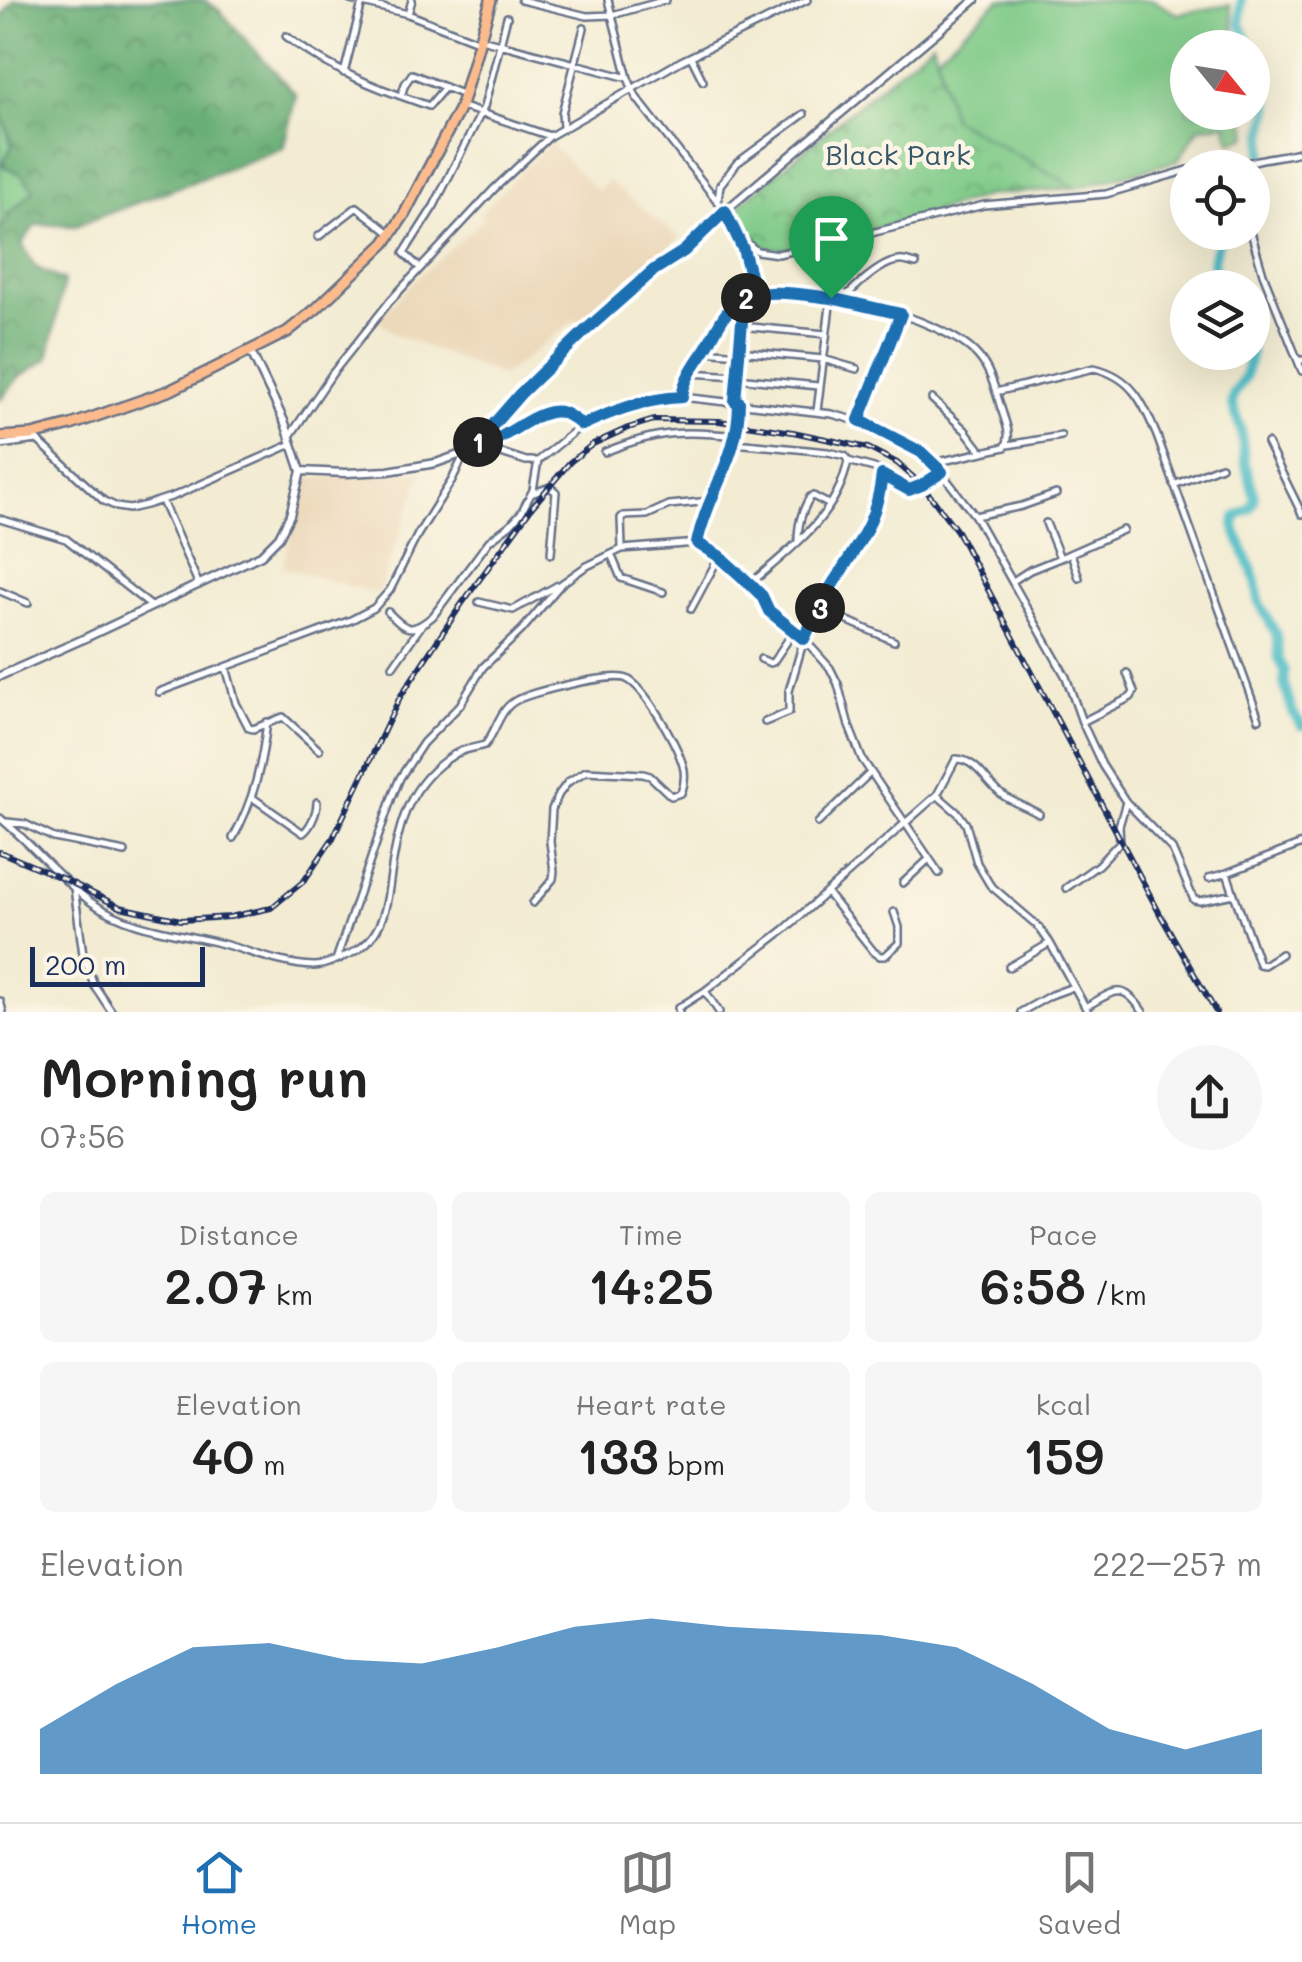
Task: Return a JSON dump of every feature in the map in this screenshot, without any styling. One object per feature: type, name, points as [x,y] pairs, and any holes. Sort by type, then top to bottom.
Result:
[{"type":"main road","points":[[0,436],[34,437],[151,398],[251,352],[305,319],[392,235],[404,215],[460,106],[491,0]]},
{"type":"street","points":[[350,0],[382,3],[480,40],[628,78]]},
{"type":"street","points":[[408,14],[412,0]]},
{"type":"street","points":[[521,0],[572,14],[612,15],[666,0]]},
{"type":"street","points":[[608,0],[632,88],[640,104],[725,211],[748,262],[756,296]]},
{"type":"street","points":[[0,445],[34,437],[104,501],[129,508],[161,500],[291,440],[320,390],[360,336],[494,189],[550,136],[690,56],[807,0]]},
{"type":"street","points":[[477,448],[520,394],[562,352],[976,0]]},
{"type":"street","points":[[344,73],[362,3]]},
{"type":"street","points":[[420,268],[404,253],[424,224],[481,112],[508,17]]},
{"type":"street","points":[[563,128],[562,114],[584,28]]},
{"type":"street","points":[[286,36],[344,73],[429,106],[446,86]]},
{"type":"street","points":[[690,56],[703,81]]},
{"type":"street","points":[[401,96],[411,74],[464,94]]},
{"type":"street","points":[[460,106],[550,136]]},
{"type":"street","points":[[718,202],[720,185],[737,163],[804,114]]},
{"type":"street","points":[[1270,159],[1302,151]]},
{"type":"street","points":[[738,236],[757,251],[778,254],[984,205],[1106,194],[1170,175]]},
{"type":"street","points":[[318,237],[358,206],[392,235]]},
{"type":"street","points":[[1256,250],[1302,370]]},
{"type":"street","points":[[842,300],[890,263],[898,260],[916,264]]},
{"type":"street","points":[[682,397],[690,373],[731,309],[744,299],[784,293],[831,298],[901,314],[940,329],[967,345],[980,358],[996,392],[1009,435],[1008,445]]},
{"type":"street","points":[[817,411],[831,298]]},
{"type":"street","points":[[697,543],[736,440],[736,377],[744,299]]},
{"type":"street","points":[[859,420],[901,314]]},
{"type":"street","points":[[741,326],[826,334]]},
{"type":"street","points":[[704,351],[823,358],[857,370]]},
{"type":"street","points":[[0,676],[271,548],[290,515],[300,471],[291,440],[251,352]]},
{"type":"street","points":[[996,392],[1094,368],[1135,391],[1157,436],[1260,718]]},
{"type":"street","points":[[690,373],[820,386]]},
{"type":"street","points":[[477,448],[538,461],[582,425],[636,403],[682,397],[817,411],[859,420],[900,440],[934,463],[975,516],[1066,677],[1102,765],[1126,802],[1172,849],[1194,900],[1234,894]]},
{"type":"street","points":[[932,399],[982,452]]},
{"type":"street","points":[[300,471],[388,470],[436,463],[465,454],[553,412],[582,425]]},
{"type":"street","points":[[605,452],[646,436],[687,432],[845,456],[848,461],[874,468],[909,490],[942,472]]},
{"type":"street","points":[[934,463],[1062,436]]},
{"type":"street","points":[[1266,444],[1302,514]]},
{"type":"street","points":[[158,692],[374,608],[390,590],[465,454]]},
{"type":"street","points":[[393,666],[421,626],[440,610],[493,536],[516,520],[532,494],[538,461]]},
{"type":"street","points":[[750,584],[820,522],[848,461]]},
{"type":"street","points":[[1174,485],[1221,466]]},
{"type":"street","points":[[765,722],[791,709],[789,690],[804,639],[838,575],[863,540],[874,514],[882,475]]},
{"type":"street","points":[[532,494],[550,487],[556,492],[551,554]]},
{"type":"street","points":[[975,516],[1056,494]]},
{"type":"street","points":[[798,542],[798,525],[810,497],[830,505]]},
{"type":"street","points":[[161,500],[199,585]]},
{"type":"street","points":[[622,549],[624,516],[648,515],[670,505],[711,502]]},
{"type":"street","points":[[0,519],[66,539],[152,607]]},
{"type":"street","points":[[1046,523],[1060,558]]},
{"type":"street","points":[[1012,581],[1123,530]]},
{"type":"street","points":[[478,602],[513,610],[622,549],[697,543],[719,556],[750,584],[769,611],[822,658],[834,676],[856,746],[939,872]]},
{"type":"street","points":[[1071,553],[1080,578]]},
{"type":"street","points":[[611,554],[621,578],[663,592]]},
{"type":"street","points":[[691,609],[719,556]]},
{"type":"street","points":[[336,960],[400,778],[423,743],[460,705],[483,667],[522,630],[561,584]]},
{"type":"street","points":[[0,590],[28,603]]},
{"type":"street","points":[[388,612],[404,628],[421,626]]},
{"type":"street","points":[[814,618],[846,620],[894,640]]},
{"type":"street","points":[[761,659],[773,662],[794,631]]},
{"type":"street","points":[[226,667],[236,703],[249,728],[284,717],[319,750]]},
{"type":"street","points":[[1082,722],[1131,698],[1134,692],[1127,673]]},
{"type":"street","points":[[2,820],[91,902],[113,915],[150,928],[315,966],[356,952],[373,937],[388,896],[397,840],[407,808],[428,775],[455,754],[484,745],[515,700],[567,684],[618,677],[628,680],[664,724],[684,768],[683,787],[671,796],[643,774],[578,774],[563,788],[552,809],[553,879],[533,903]]},
{"type":"street","points":[[233,838],[253,798],[267,722]]},
{"type":"street","points":[[670,1012],[705,991],[785,929],[937,795],[956,759],[960,757],[978,769],[1004,797],[1039,814]]},
{"type":"street","points":[[818,823],[871,772]]},
{"type":"street","points":[[937,795],[966,824],[977,864],[990,885],[1038,926],[1087,1010],[1123,991],[1143,1012]]},
{"type":"street","points":[[253,798],[303,833],[316,814],[317,802]]},
{"type":"street","points":[[1066,888],[1098,865],[1120,842],[1126,802]]},
{"type":"street","points":[[2,820],[24,824],[54,838],[125,852]]},
{"type":"street","points":[[1209,878],[1302,844]]},
{"type":"street","points":[[903,884],[929,859]]},
{"type":"street","points":[[1228,873],[1259,964],[1281,954]]},
{"type":"street","points":[[74,887],[83,954],[94,985],[112,1012]]},
{"type":"street","points":[[827,892],[880,956],[898,943],[899,927],[894,912]]},
{"type":"street","points":[[1009,967],[1050,943]]},
{"type":"street","points":[[1021,1012],[1073,988]]},
{"type":"street","points":[[705,991],[719,1012]]},
{"type":"street","points":[[0,1002],[3,1012]]},
{"type":"shaded area","points":[[550,143],[597,191],[608,181],[679,238],[583,326],[576,319],[503,376],[395,335],[378,319],[416,279],[484,219],[480,213]]},
{"type":"shaded area","points":[[422,472],[378,594],[282,567],[306,478]]},
{"type":"green space","points":[[14,0],[204,0],[219,10],[296,95],[283,148],[75,226],[36,224],[22,244],[35,267],[64,281],[48,359],[19,377],[0,400],[0,230],[10,213],[34,190],[21,174],[2,165],[13,144],[0,111],[0,19]]},
{"type":"green space","points":[[999,0],[1153,0],[1177,14],[1230,5],[1234,30],[1170,30],[1170,130],[1198,130],[1185,150],[1170,150],[1170,163],[1076,188],[952,118],[937,55]]},
{"type":"green space","name":"Black Park","points":[[933,42],[953,118],[1076,188],[989,195],[897,224],[791,248],[768,248],[749,240],[735,218],[740,204]]},
{"type":"green space","points":[[0,111],[18,163],[35,190],[0,230]]},
{"type":"green space","points":[[1247,130],[1248,136],[1232,142],[1227,132]]},
{"type":"waterway","points":[[1241,0],[1243,30]]},
{"type":"waterway","points":[[1263,150],[1265,130]]},
{"type":"waterway","points":[[1215,270],[1216,250]]},
{"type":"waterway","points":[[1247,370],[1232,403],[1254,501],[1250,509],[1236,517],[1234,526],[1256,581],[1259,602],[1276,634],[1284,684],[1293,713],[1302,726]]},
{"type":"railway","points":[[0,852],[120,907],[181,920],[230,917],[271,908],[304,881],[333,838],[400,697],[461,605],[570,462],[593,444],[654,420],[719,421],[868,448],[897,463],[922,485],[957,531],[1216,1012]]},
{"type":"route","points":[[831,298],[784,293],[756,296],[744,299],[737,302],[688,376],[682,397],[626,406],[582,425],[559,412],[544,414],[473,448],[520,394],[586,330],[654,270],[684,251],[725,211],[743,249],[756,296],[744,299],[735,401],[739,402],[737,436],[697,543],[719,556],[762,596],[769,611],[804,639],[833,583],[863,540],[874,514],[882,475],[909,490],[942,472],[921,452],[859,420],[901,314],[831,298]]}]
